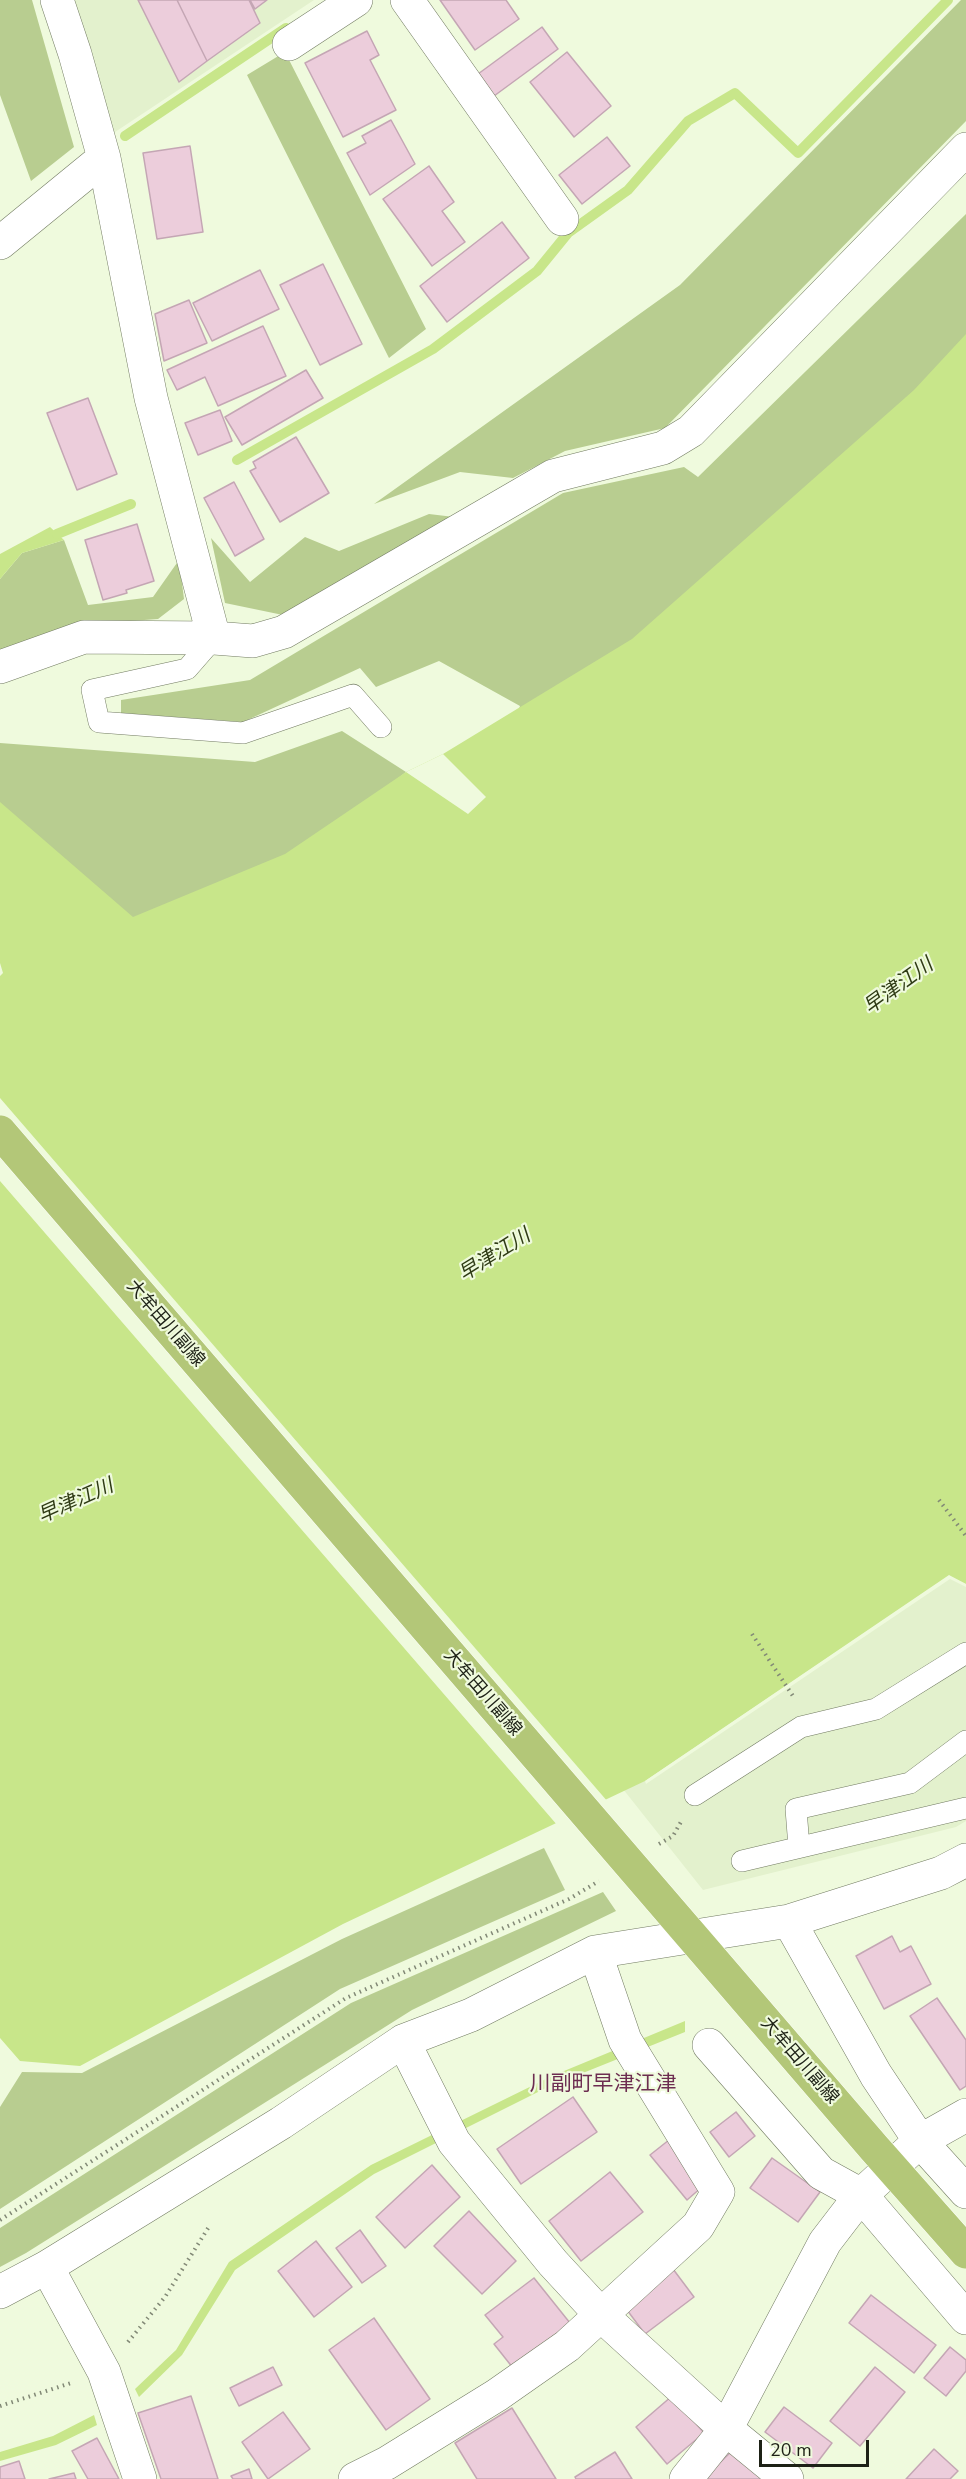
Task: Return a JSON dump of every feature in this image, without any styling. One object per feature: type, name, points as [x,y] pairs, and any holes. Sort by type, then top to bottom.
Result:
[{"type":"main road","name":"大牟田川副線","points":[[0,1132],[867,2140],[966,2252]]},
{"type":"street","points":[[57,0],[75,54],[104,158],[151,398],[214,638]]},
{"type":"street","points":[[289,44],[356,0]]},
{"type":"street","points":[[407,0],[562,219]]},
{"type":"street","points":[[0,667],[84,637],[214,638],[253,641],[284,632],[553,476],[663,448],[691,431],[966,149]]},
{"type":"street","points":[[0,243],[104,158]]},
{"type":"street","points":[[0,2292],[47,2268],[280,2123],[403,2041],[471,2015],[595,1952],[789,1921],[940,1873],[966,1860]]},
{"type":"street","points":[[789,1921],[876,2075],[920,2141],[966,2192]]},
{"type":"street","points":[[355,2479],[387,2463],[497,2395],[567,2346],[698,2226],[718,2192],[630,2049],[595,1952]]},
{"type":"street","points":[[403,2041],[448,2132],[553,2263],[602,2316],[726,2429],[787,2479]]},
{"type":"street","points":[[709,2044],[821,2173],[861,2195],[966,2318]]},
{"type":"street","points":[[686,2479],[726,2429],[825,2242],[861,2195],[920,2141],[966,2115]]},
{"type":"street","points":[[47,2268],[104,2372],[140,2479]]},
{"type":"lane","points":[[214,638],[187,669],[92,690],[99,722],[243,733],[353,695],[381,727]]},
{"type":"lane","points":[[695,1796],[801,1727],[876,1709],[966,1653]]},
{"type":"lane","points":[[799,1847],[796,1809],[910,1783],[966,1741]]},
{"type":"lane","points":[[742,1861],[966,1808]]},
{"type":"path","points":[[939,1500],[966,1536]]},
{"type":"path","points":[[752,1634],[795,1700]]},
{"type":"path","points":[[654,1847],[673,1836],[695,1796]]},
{"type":"path","points":[[0,2220],[346,1998],[569,1899],[607,1876]]},
{"type":"shaded area","points":[[0,0],[32,0],[74,147],[31,181],[0,95]]},
{"type":"shaded area","points":[[67,0],[314,0],[109,136]]},
{"type":"shaded area","points":[[961,0],[966,0],[966,121],[665,428],[565,451],[513,478],[460,472],[374,504],[680,285]]},
{"type":"shaded area","points":[[285,52],[426,329],[389,358],[247,75]]},
{"type":"shaded area","points":[[966,214],[966,401],[486,797],[520,706],[439,661],[376,687],[360,668],[243,722],[121,713],[121,700],[250,680],[563,493],[684,467],[698,477]]},
{"type":"shaded area","points":[[429,514],[454,517],[283,615],[225,603],[211,538],[250,582],[305,537],[339,551]]},
{"type":"shaded area","points":[[64,540],[88,605],[153,597],[179,560],[184,599],[158,619],[76,625],[0,650],[0,579],[22,553]]},
{"type":"shaded area","points":[[342,731],[406,772],[148,977],[0,806],[0,743],[255,762]]},
{"type":"shaded area","points":[[966,1082],[966,1821],[956,1827],[703,1890],[390,1495]]},
{"type":"shaded area","points":[[544,1848],[565,1890],[340,1989],[0,2209],[0,2107],[22,2072],[82,2073],[342,1939]]},
{"type":"shaded area","points":[[603,1892],[616,1911],[412,2010],[26,2253],[0,2267],[0,2228],[351,2003]]},
{"type":"water","name":"早津江川","points":[[966,334],[966,1584],[949,1576],[645,1781],[343,1924],[80,2066],[20,2061],[0,2038],[0,976],[3,973],[0,963],[0,802],[133,917],[285,854],[406,772],[443,754],[632,639],[914,390]]},
{"type":"water","points":[[50,527],[64,540],[22,553],[0,579],[0,554]]},
{"type":"water","points":[[685,2021],[685,2032],[548,2087],[374,2174],[235,2270],[182,2355],[139,2397],[135,2389],[176,2350],[229,2262],[371,2165],[552,2076]]},
{"type":"water","points":[[94,2415],[97,2425],[56,2445],[0,2461],[0,2452],[53,2436]]},
{"type":"pier","points":[[443,754],[486,797],[468,814],[406,772]]},
{"type":"pier","points":[[0,1098],[608,1802],[558,1826],[0,1181]]},
{"type":"pier","points":[[949,1575],[966,1584],[966,1587],[950,1579],[646,1784],[645,1781]]},
{"type":"building","points":[[138,0],[177,0],[207,61],[179,82]]},
{"type":"building","points":[[177,0],[249,0],[260,23],[207,61]]},
{"type":"building","points":[[250,0],[267,0],[255,9]]},
{"type":"building","points":[[440,0],[506,0],[519,19],[475,50]]},
{"type":"building","points":[[542,27],[558,49],[494,96],[478,74]]},
{"type":"building","points":[[367,31],[379,55],[370,60],[396,110],[343,137],[305,63]]},
{"type":"building","points":[[567,52],[611,106],[574,137],[530,82]]},
{"type":"building","points":[[391,120],[415,164],[370,195],[347,153],[366,143],[362,136]]},
{"type":"building","points":[[607,137],[630,166],[582,204],[559,175]]},
{"type":"building","points":[[190,146],[203,232],[157,239],[143,153]]},
{"type":"building","points":[[429,166],[454,202],[442,211],[465,242],[432,266],[383,199]]},
{"type":"building","points":[[502,222],[529,258],[447,322],[420,286]]},
{"type":"building","points":[[323,264],[362,344],[320,365],[280,285]]},
{"type":"building","points":[[260,270],[279,309],[212,341],[193,303]]},
{"type":"building","points":[[189,300],[207,343],[164,361],[155,314]]},
{"type":"building","points":[[263,326],[286,376],[218,406],[205,377],[177,390],[167,370]]},
{"type":"building","points":[[306,370],[323,398],[242,445],[225,417]]},
{"type":"building","points":[[88,398],[117,474],[77,490],[47,413]]},
{"type":"building","points":[[220,410],[232,441],[198,455],[185,423]]},
{"type":"building","points":[[296,437],[329,493],[280,522],[250,471],[256,468],[253,462]]},
{"type":"building","points":[[234,482],[264,539],[235,556],[204,498]]},
{"type":"building","points":[[137,524],[154,581],[126,590],[127,593],[103,600],[85,540]]},
{"type":"building","points":[[892,1936],[900,1952],[911,1946],[931,1984],[884,2009],[856,1956]]},
{"type":"building","points":[[937,1998],[966,2040],[966,2086],[960,2090],[910,2016]]},
{"type":"building","points":[[573,2097],[597,2132],[521,2184],[497,2149]]},
{"type":"building","points":[[736,2112],[755,2136],[729,2157],[710,2132]]},
{"type":"building","points":[[674,2136],[710,2180],[687,2200],[650,2155]]},
{"type":"building","points":[[772,2158],[820,2192],[798,2222],[750,2188]]},
{"type":"building","points":[[432,2165],[460,2197],[405,2248],[376,2217]]},
{"type":"building","points":[[610,2172],[643,2212],[581,2261],[549,2221]]},
{"type":"building","points":[[469,2211],[516,2261],[482,2294],[434,2246]]},
{"type":"building","points":[[360,2230],[386,2266],[362,2283],[336,2248]]},
{"type":"building","points":[[316,2241],[352,2287],[314,2317],[278,2271]]},
{"type":"building","points":[[670,2265],[694,2297],[645,2334],[621,2302]]},
{"type":"building","points":[[534,2278],[570,2323],[513,2368],[494,2344],[503,2337],[485,2315]]},
{"type":"building","points":[[871,2295],[936,2345],[914,2373],[849,2323]]},
{"type":"building","points":[[374,2318],[430,2399],[386,2430],[329,2350]]},
{"type":"building","points":[[950,2347],[966,2360],[966,2371],[946,2396],[924,2378]]},
{"type":"building","points":[[273,2367],[282,2385],[239,2406],[230,2388]]},
{"type":"building","points":[[875,2367],[905,2392],[860,2446],[830,2421]]},
{"type":"building","points":[[191,2396],[218,2479],[161,2479],[138,2413]]},
{"type":"building","points":[[672,2396],[704,2433],[667,2464],[636,2427]]},
{"type":"building","points":[[784,2407],[832,2443],[813,2468],[765,2432]]},
{"type":"building","points":[[512,2408],[556,2479],[477,2479],[455,2443]]},
{"type":"building","points":[[283,2412],[310,2449],[268,2479],[242,2442]]},
{"type":"building","points":[[97,2438],[119,2479],[88,2479],[72,2451]]},
{"type":"building","points":[[736,2447],[767,2479],[703,2479]]},
{"type":"building","points":[[934,2449],[958,2471],[950,2479],[906,2479]]},
{"type":"building","points":[[615,2452],[632,2479],[576,2479],[575,2477]]},
{"type":"building","points":[[19,2461],[25,2479],[0,2479],[0,2467]]},
{"type":"building","points":[[249,2469],[252,2479],[233,2479],[231,2476]]},
{"type":"building","points":[[74,2473],[76,2479],[49,2479]]},
{"type":"waterway","points":[[237,460],[433,349],[537,271],[568,233],[628,190],[688,121],[735,93],[798,153],[948,0]]},
{"type":"waterway","points":[[125,136],[286,28]]},
{"type":"waterway","points":[[57,534],[131,504]]},
{"type":"district","name":"川副町早津江津","points":[[603,2085]]}]
